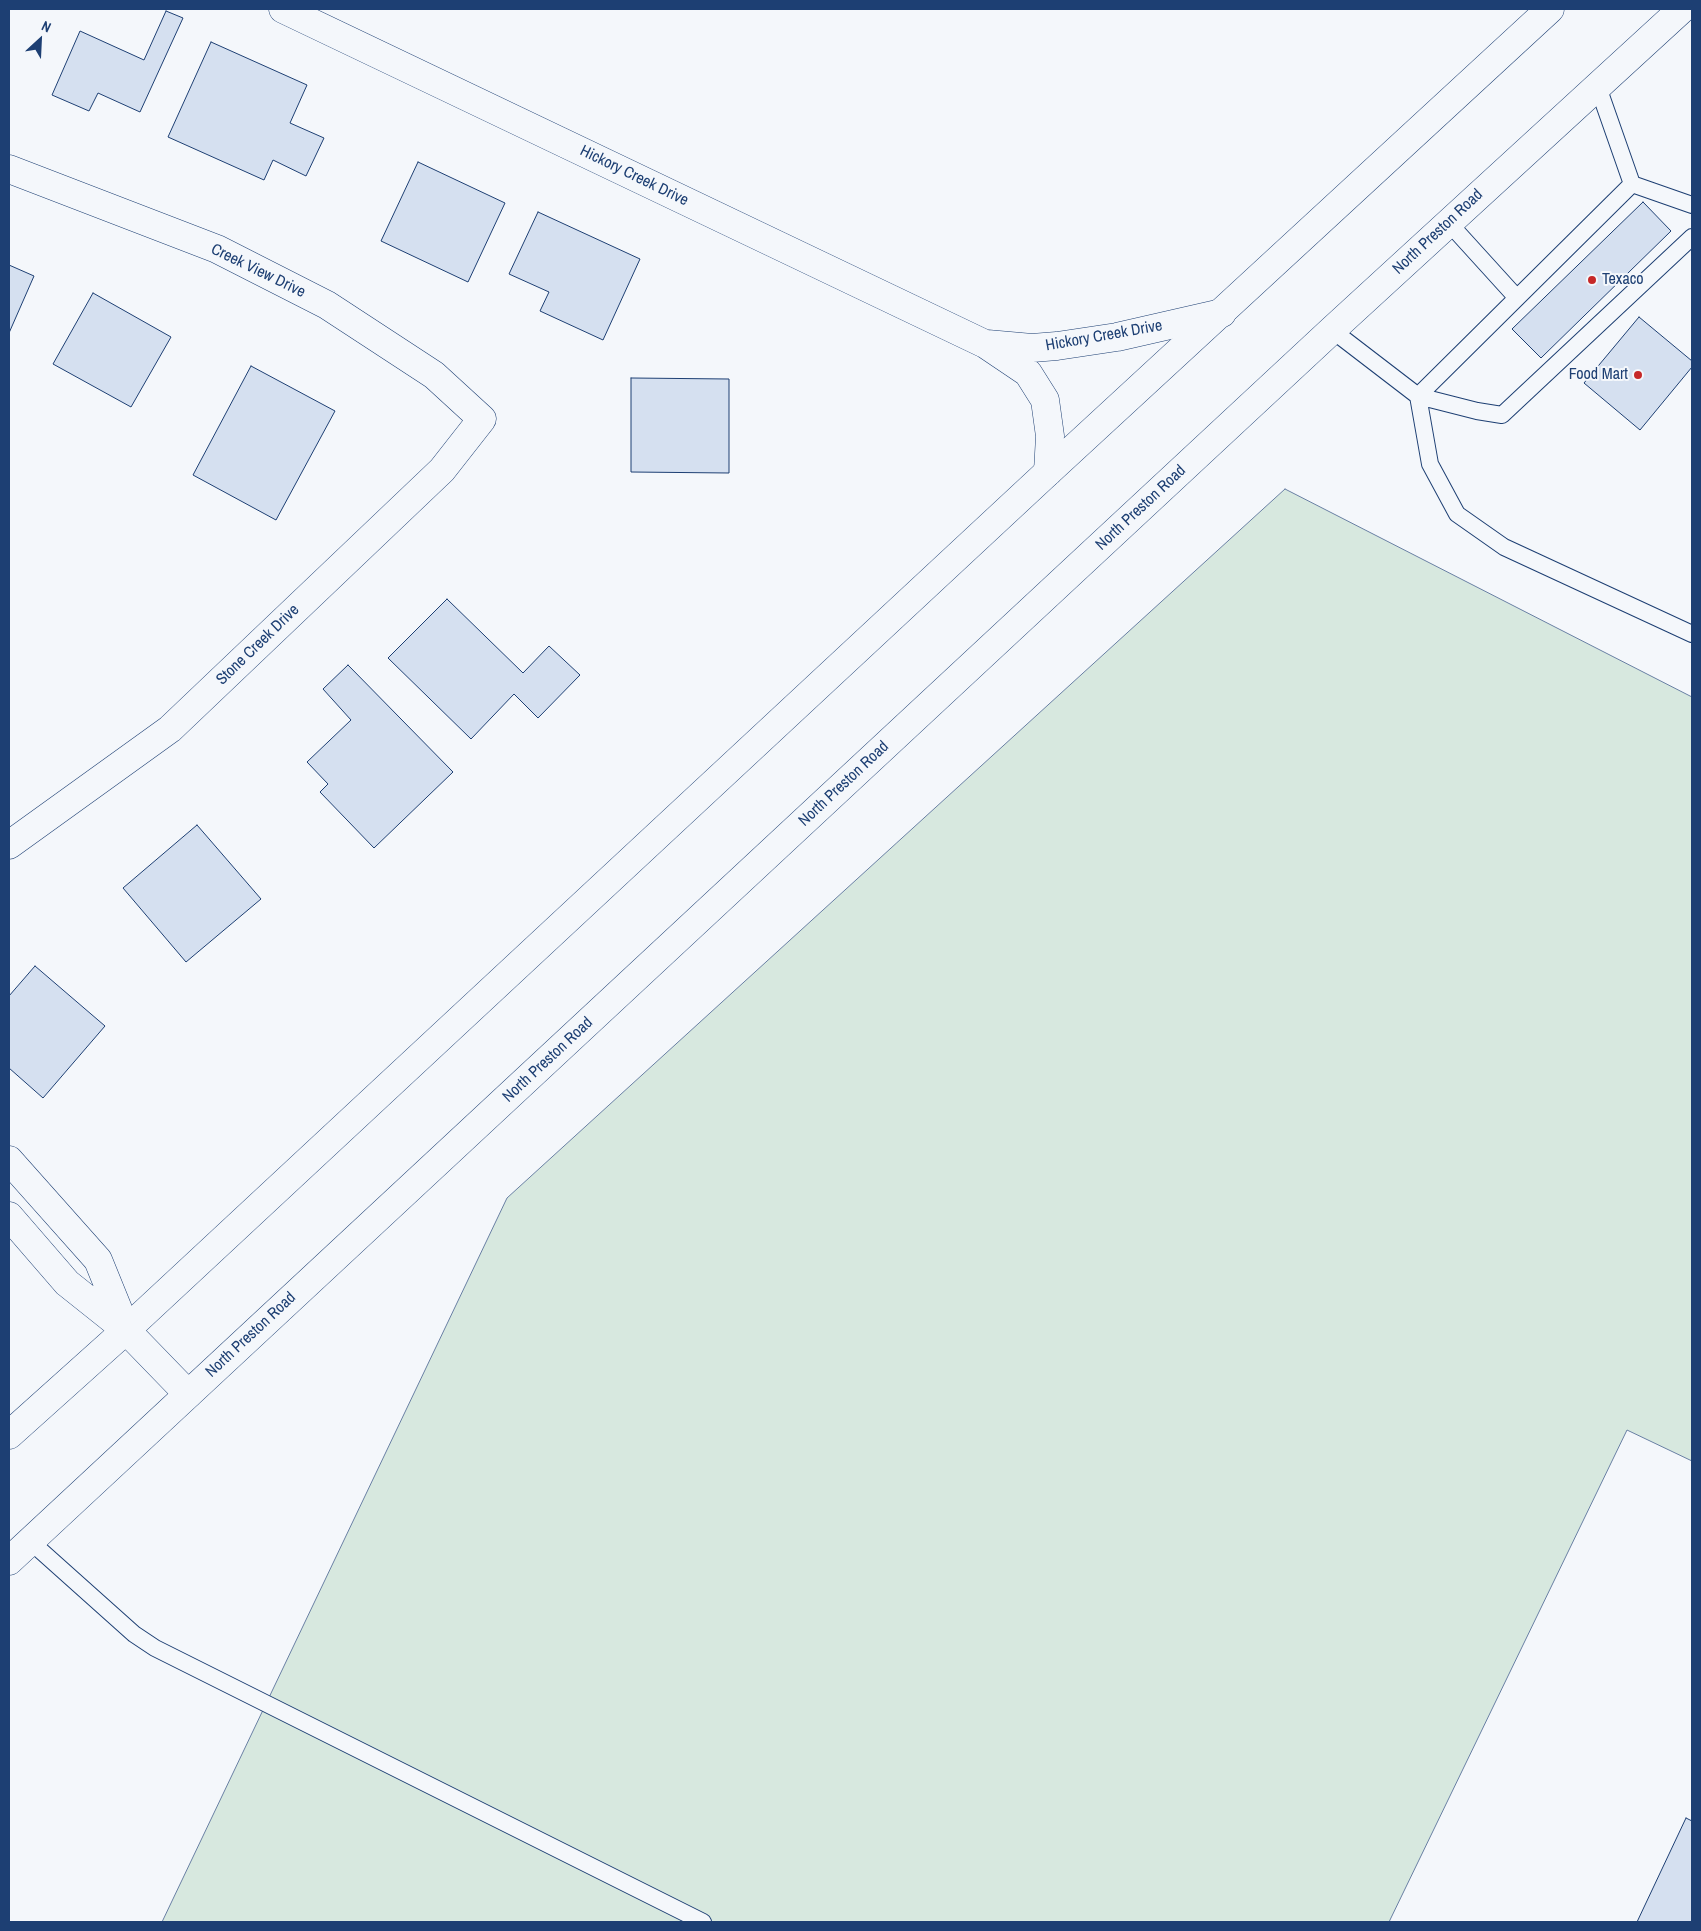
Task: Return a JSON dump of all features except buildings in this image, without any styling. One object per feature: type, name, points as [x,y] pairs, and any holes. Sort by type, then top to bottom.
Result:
[{"type":"main road","name":"Hickory Creek Drive","points":[[283,9],[986,344],[1028,373],[1045,400],[1050,436],[1048,472]]},
{"type":"main road","points":[[9,1435],[126,1330],[1048,472],[1550,9]]},
{"type":"main road","name":"North Preston Road","points":[[9,1561],[1448,222],[1682,9]]},
{"type":"main road","name":"Creek View Drive","points":[[9,169],[217,249],[327,305],[434,375],[482,419]]},
{"type":"main road","name":"Hickory Creek Drive","points":[[986,344],[1032,348],[1057,346],[1117,337],[1222,313]]},
{"type":"main road","name":"Stone Creek Drive","points":[[9,845],[170,729],[442,470],[482,419]]},
{"type":"main road","points":[[9,1160],[98,1260],[126,1330]]},
{"type":"main road","points":[[9,1216],[67,1283],[126,1330],[188,1394]]},
{"type":"lane","points":[[1598,86],[1632,184]]},
{"type":"lane","points":[[1632,184],[1692,205]]},
{"type":"lane","points":[[1418,396],[1632,184]]},
{"type":"lane","points":[[1448,222],[1517,298]]},
{"type":"lane","points":[[1332,330],[1418,396],[1477,411],[1502,415],[1692,237]]},
{"type":"lane","points":[[1418,396],[1430,464],[1457,514],[1504,547],[1692,634]]},
{"type":"lane","points":[[30,1541],[134,1634],[155,1648],[703,1922]]},
{"type":"shaded area","points":[[1285,489],[1692,697],[1692,1461],[1627,1430],[1389,1922],[162,1922],[507,1198]]},
{"type":"place","name":"Texaco","points":[[1592,280]]},
{"type":"place","name":"Food Mart","points":[[1638,375]]}]
